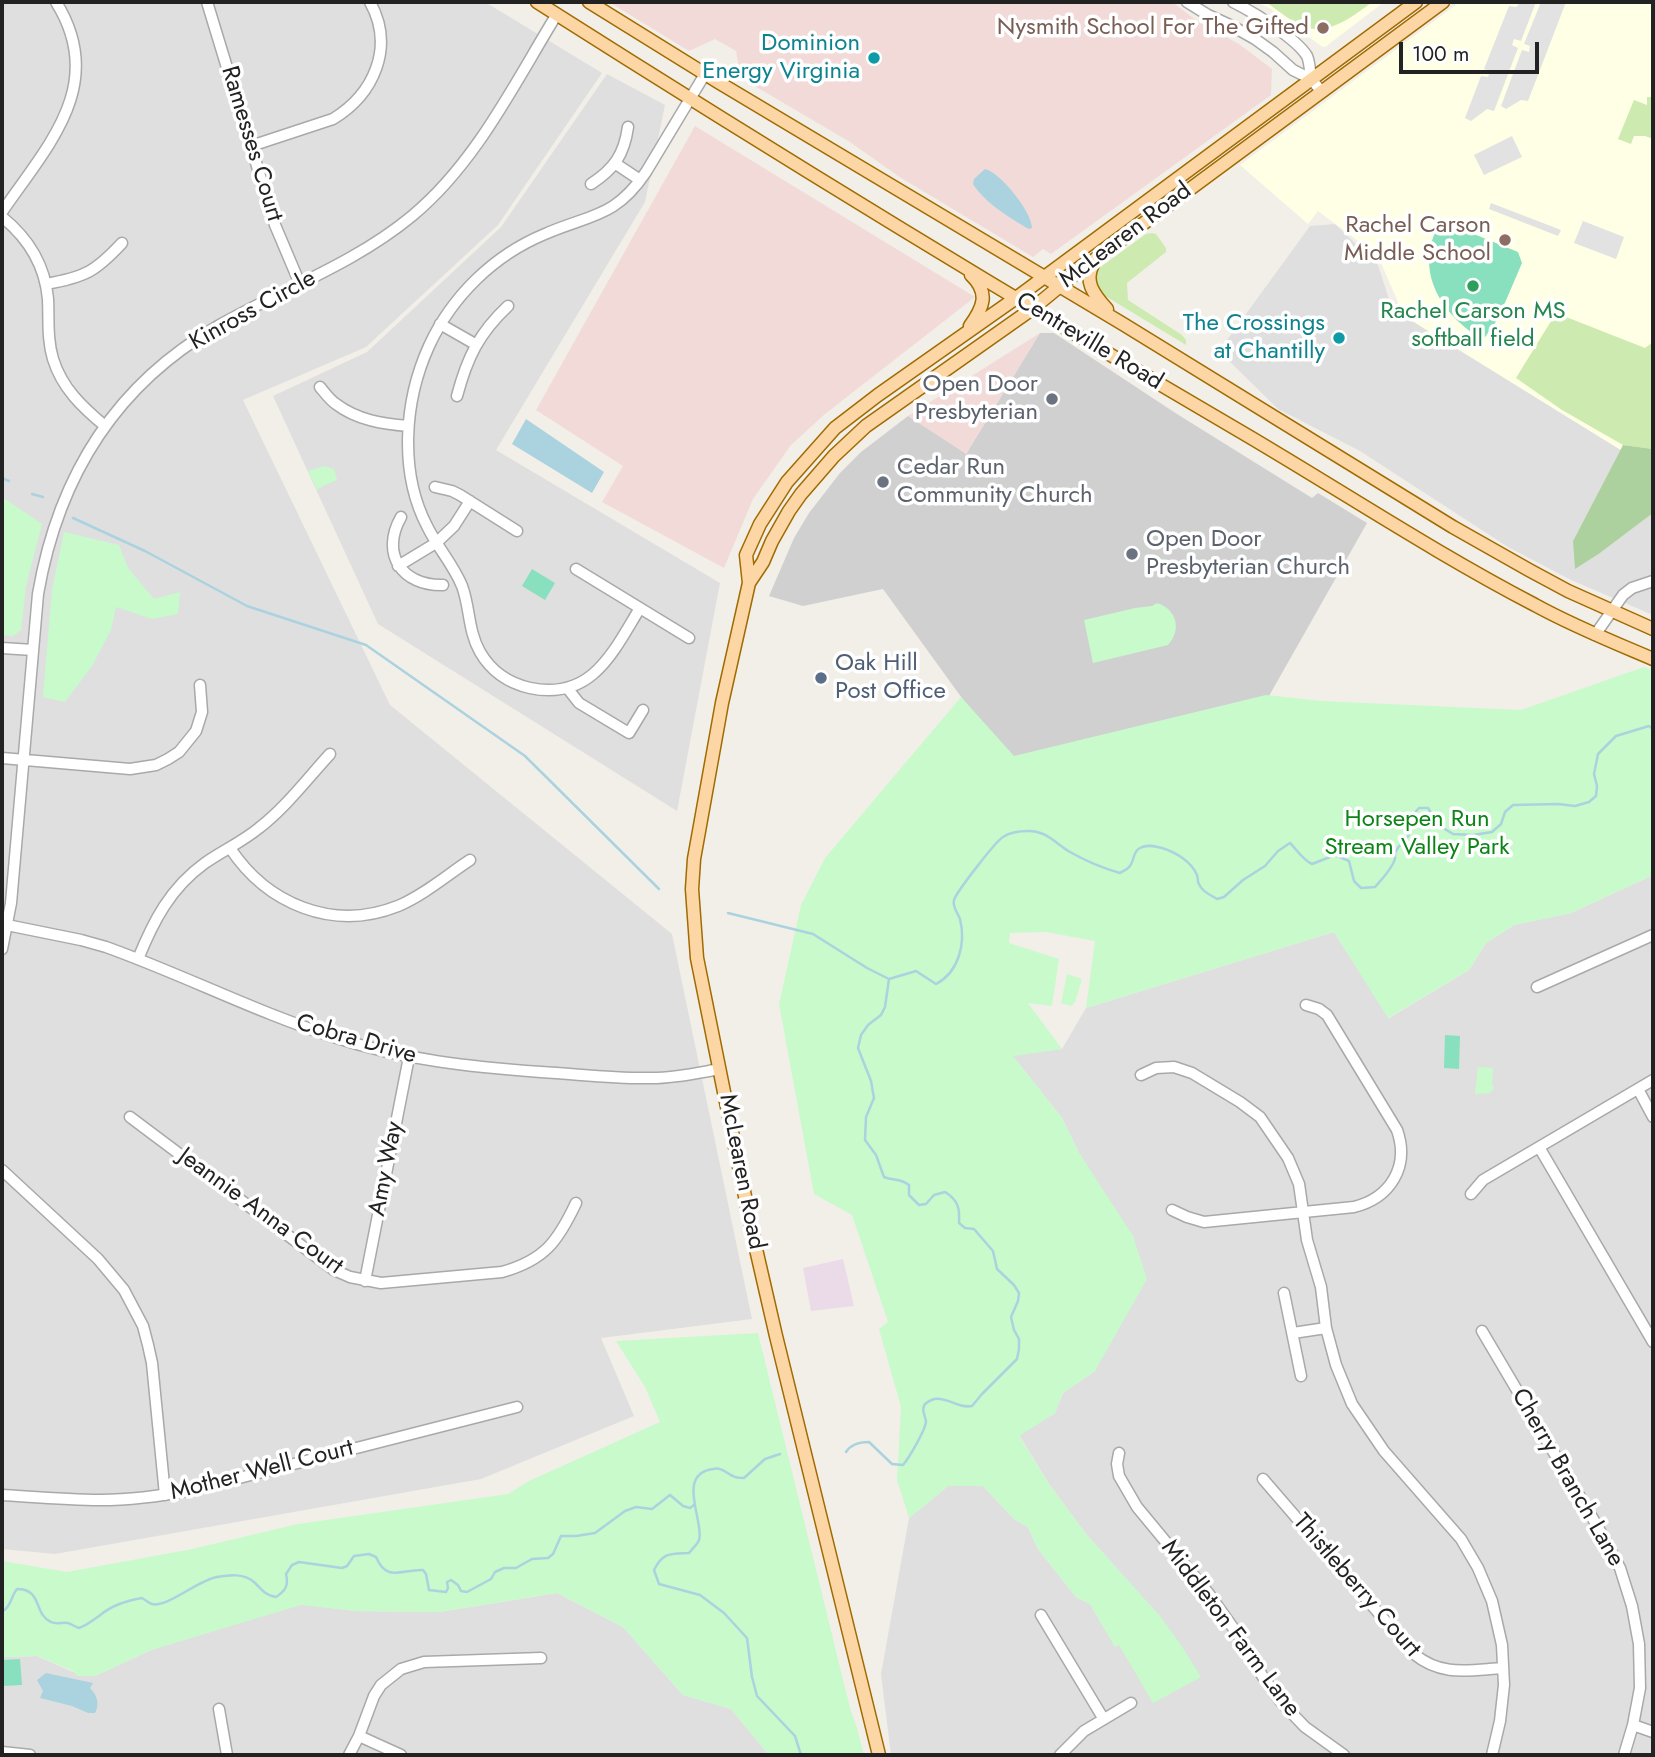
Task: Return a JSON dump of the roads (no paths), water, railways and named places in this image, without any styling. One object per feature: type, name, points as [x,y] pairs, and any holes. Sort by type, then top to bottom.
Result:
[{"type":"main road","name":"Centreville Road","points":[[537,2],[1032,309],[1460,564],[1536,607],[1653,659]]},
{"type":"main road","name":"Centreville Road","points":[[589,2],[1123,324],[1453,527],[1529,570],[1653,629]]},
{"type":"main road","name":"McLearen Road","points":[[879,1755],[765,1292],[697,958],[692,874],[707,779],[749,583],[746,555],[760,524],[787,482],[821,443],[855,412],[1045,277],[1416,2]]},
{"type":"main road","name":"McLearen Road","points":[[749,583],[789,511],[809,484],[848,442],[888,410],[1032,309],[1099,256],[1443,2]]},
{"type":"main road","points":[[1099,256],[1092,266],[1089,284],[1095,296],[1123,324]]},
{"type":"main road","points":[[952,344],[982,309],[983,298],[977,281],[961,265]]},
{"type":"street","points":[[56,2],[62,11],[73,44],[75,77],[71,103],[60,128],[2,215],[34,253],[41,268],[46,284],[49,345],[60,376],[78,403],[105,426]]},
{"type":"street","name":"Ramesses Court","points":[[206,2],[275,225],[300,284]]},
{"type":"street","points":[[251,146],[333,120],[360,98],[377,68],[381,45],[379,23],[370,2]]},
{"type":"street","points":[[1187,2],[1255,39],[1293,70],[1311,79],[1322,92]]},
{"type":"street","points":[[1233,2],[1274,27],[1299,47],[1309,60],[1311,79]]},
{"type":"street","name":"Kinross Circle","points":[[2,949],[11,903],[38,594],[52,530],[83,460],[105,426],[134,392],[174,355],[218,326],[358,255],[413,215],[445,184],[472,151],[557,14]]},
{"type":"street","points":[[640,608],[600,668],[592,676],[568,689],[547,690],[523,686],[494,671],[475,642],[461,583],[426,526],[416,499],[408,426],[421,366],[440,324],[455,303],[504,256],[545,234],[603,213],[624,198],[640,180],[705,74]]},
{"type":"street","points":[[591,184],[616,164],[628,127]]},
{"type":"street","points":[[616,164],[640,180]]},
{"type":"street","points":[[46,284],[85,275],[96,269],[122,243]]},
{"type":"street","points":[[457,396],[475,344],[508,306]]},
{"type":"street","points":[[440,324],[475,344]]},
{"type":"street","points":[[320,387],[336,404],[359,416],[381,424],[408,426]]},
{"type":"street","points":[[435,487],[452,491],[517,531]]},
{"type":"street","points":[[398,566],[436,542],[453,527],[470,502]]},
{"type":"street","points":[[401,517],[393,538],[398,566],[414,580],[424,584],[443,585]]},
{"type":"street","points":[[576,569],[689,638]]},
{"type":"street","points":[[1595,635],[1623,595],[1632,588],[1653,581]]},
{"type":"street","points":[[2,648],[33,650]]},
{"type":"street","points":[[2,758],[130,769],[156,765],[179,752],[196,732],[202,712],[200,685]]},
{"type":"street","points":[[568,689],[579,703],[629,733],[643,710]]},
{"type":"street","points":[[138,960],[154,921],[177,888],[205,863],[261,827],[330,754]]},
{"type":"street","points":[[230,848],[250,875],[278,896],[311,911],[346,916],[397,906],[421,894],[470,860]]},
{"type":"street","name":"Cobra Drive","points":[[5,925],[106,947],[302,1026],[340,1039],[433,1062],[654,1079],[720,1069]]},
{"type":"street","points":[[1537,987],[1653,935]]},
{"type":"street","points":[[1172,1210],[1204,1222],[1354,1207],[1379,1197],[1390,1186],[1396,1176],[1401,1156],[1397,1130],[1327,1015],[1306,1005]]},
{"type":"street","name":"Amy Way","points":[[365,1281],[409,1057]]},
{"type":"street","points":[[1141,1075],[1156,1068],[1174,1067],[1192,1073],[1240,1102],[1260,1118],[1288,1158],[1299,1184],[1307,1240],[1321,1287],[1325,1328],[1352,1404],[1384,1451],[1461,1539],[1478,1568],[1492,1601],[1502,1645],[1504,1685],[1500,1721],[1492,1755]]},
{"type":"street","points":[[1471,1194],[1483,1180],[1653,1080]]},
{"type":"street","points":[[1638,1089],[1653,1117]]},
{"type":"street","name":"Jeannie Anna Court","points":[[130,1117],[334,1270],[365,1281],[391,1283],[502,1272],[517,1268],[554,1243],[563,1231],[576,1203]]},
{"type":"street","points":[[1539,1147],[1653,1342]]},
{"type":"street","points":[[2,1170],[113,1274],[134,1307],[143,1326],[152,1363],[165,1495]]},
{"type":"street","points":[[1284,1293],[1301,1376]]},
{"type":"street","points":[[1293,1333],[1325,1328]]},
{"type":"street","name":"Cherry Branch Lane","points":[[1482,1331],[1620,1568],[1632,1606],[1639,1644],[1640,1688],[1624,1755]]},
{"type":"street","name":"Mother Well Court","points":[[2,1495],[99,1500],[165,1495],[517,1407]]},
{"type":"street","name":"Middleton Farm Lane","points":[[1119,1453],[1119,1476],[1137,1507],[1209,1594],[1281,1702],[1305,1727],[1344,1755]]},
{"type":"street","name":"Thistleberry Court","points":[[1263,1479],[1425,1664],[1456,1670],[1503,1668]]},
{"type":"street","points":[[1041,1615],[1103,1718]]},
{"type":"street","points":[[349,1755],[374,1696],[381,1685],[401,1669],[424,1662],[541,1658]]},
{"type":"street","points":[[1060,1755],[1084,1731],[1131,1703]]},
{"type":"street","points":[[219,1709],[227,1755]]},
{"type":"street","points":[[1633,1726],[1653,1731]]},
{"type":"street","points":[[359,1736],[401,1755]]},
{"type":"street","points":[[7,1753],[30,1755]]},
{"type":"water","points":[[985,169],[999,177],[1014,194],[1027,212],[1032,228],[1029,229],[1006,215],[978,191],[973,184],[974,179]]},
{"type":"water","points":[[526,419],[604,472],[592,493],[512,444]]},
{"type":"water","points":[[46,1673],[93,1683],[90,1688],[97,1700],[95,1713],[40,1698],[43,1691],[37,1680]]},
{"type":"waterway","points":[[2,478],[9,481]]},
{"type":"waterway","points":[[32,494],[43,497]]},
{"type":"waterway","points":[[73,518],[145,551],[247,606],[366,645],[525,756],[659,889]]},
{"type":"waterway","points":[[846,1452],[856,1444],[869,1442],[892,1464],[903,1465],[925,1425],[925,1404],[933,1399],[943,1399],[962,1406],[972,1406],[1017,1359],[1019,1339],[1011,1317],[1019,1293],[997,1269],[993,1251],[974,1229],[965,1228],[959,1223],[957,1205],[945,1192],[934,1195],[926,1204],[919,1205],[909,1195],[909,1185],[884,1177],[876,1155],[865,1140],[866,1117],[874,1098],[871,1081],[858,1048],[861,1035],[868,1025],[881,1015],[885,1007],[889,979],[916,971],[936,984],[950,972],[959,956],[962,938],[954,900],[999,840],[1012,833],[1035,832],[1100,867],[1120,873],[1129,867],[1140,848],[1159,847],[1187,861],[1197,875],[1198,883],[1217,899],[1224,897],[1243,880],[1265,866],[1278,851],[1290,843],[1312,864],[1335,855],[1349,861],[1354,881],[1361,888],[1375,887],[1392,866],[1395,853],[1410,832],[1410,818],[1419,808],[1428,808],[1440,826],[1453,834],[1473,835],[1492,832],[1501,824],[1505,812],[1513,805],[1575,806],[1589,802],[1596,796],[1594,774],[1598,754],[1616,736],[1649,726],[1653,729]]},
{"type":"waterway","points":[[728,913],[813,934],[889,979]]},
{"type":"waterway","points":[[780,1454],[765,1459],[744,1478],[735,1477],[719,1469],[702,1473],[693,1489],[699,1540],[689,1553],[664,1557],[654,1570],[659,1584],[700,1595],[724,1613],[747,1638],[757,1696],[795,1736],[801,1755]]},
{"type":"waterway","points":[[2,1610],[8,1607],[17,1589],[25,1590],[34,1597],[45,1618],[53,1623],[68,1623],[79,1628],[119,1604],[142,1598],[151,1604],[166,1602],[209,1579],[222,1576],[246,1577],[266,1593],[276,1597],[286,1588],[286,1574],[292,1565],[299,1562],[342,1568],[347,1566],[354,1556],[369,1554],[376,1557],[380,1565],[390,1572],[423,1570],[429,1590],[446,1592],[447,1582],[451,1580],[461,1591],[467,1592],[491,1579],[495,1572],[504,1568],[516,1568],[532,1559],[548,1558],[553,1554],[561,1536],[595,1533],[625,1511],[636,1507],[652,1509],[670,1495],[683,1506],[690,1508],[694,1505]]},
{"type":"place","name":"Nysmith School For The Gifted","points":[[1323,28]]},
{"type":"place","name":"Dominion Energy Virginia","points":[[874,58]]},
{"type":"place","name":"Rachel Carson Middle School","points":[[1505,240]]},
{"type":"place","name":"Rachel Carson MS softball field","points":[[1473,286]]},
{"type":"place","name":"The Crossings at Chantilly","points":[[1339,338]]},
{"type":"place","name":"Open Door Presbyterian","points":[[1052,399]]},
{"type":"place","name":"Cedar Run Community Church","points":[[883,482]]},
{"type":"place","name":"Open Door Presbyterian Church","points":[[1132,554]]},
{"type":"place","name":"Oak Hill Post Office","points":[[821,678]]},
{"type":"park label","name":"Horsepen Run Stream Valley Park","points":[[1417,834]]}]
